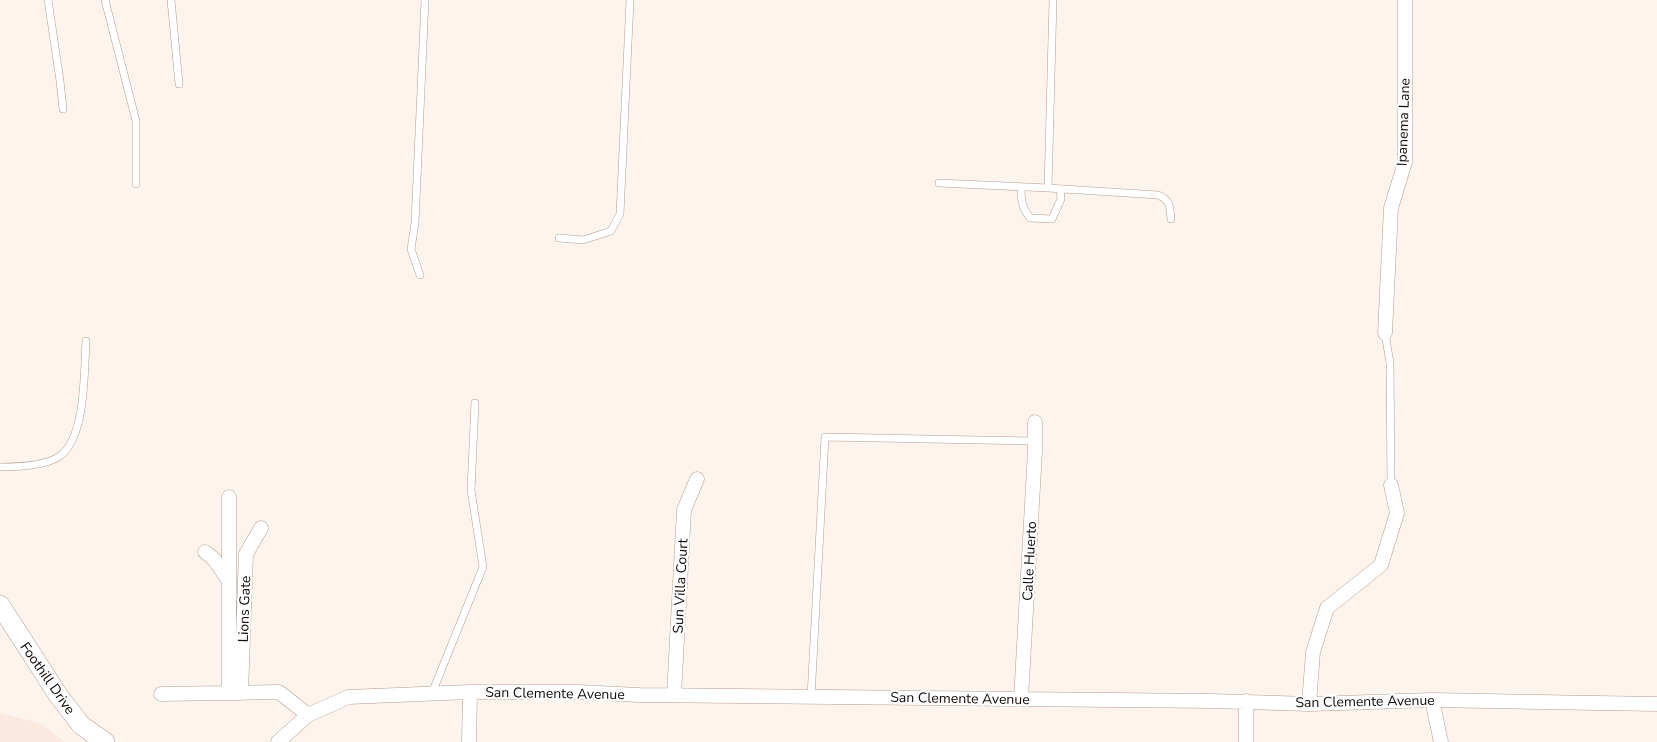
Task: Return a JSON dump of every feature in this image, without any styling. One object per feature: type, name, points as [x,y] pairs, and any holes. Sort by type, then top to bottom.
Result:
[{"type":"main road","name":"Foothill Drive","points":[[0,605],[38,665],[81,725],[105,742]]},
{"type":"street","name":"Ipanema Lane","points":[[1385,333],[1391,208],[1405,162],[1405,0]]},
{"type":"street","name":"Calle Huerto","points":[[1021,699],[1035,422]]},
{"type":"street","name":"Sun Villa Court","points":[[674,695],[684,510],[697,479]]},
{"type":"street","points":[[1309,704],[1313,652],[1327,608],[1381,565],[1397,513],[1391,486]]},
{"type":"street","points":[[229,497],[229,581],[235,693]]},
{"type":"street","name":"Lions Gate","points":[[235,693],[246,554],[261,528]]},
{"type":"street","points":[[206,552],[214,559],[229,581]]},
{"type":"street","points":[[160,694],[279,692],[308,715]]},
{"type":"street","points":[[469,742],[470,692]]},
{"type":"street","name":"San Clemente Avenue","points":[[278,742],[308,715],[348,697],[432,693],[578,692],[811,697],[1246,701],[1309,704],[1432,700],[1657,704]]},
{"type":"street","points":[[1432,700],[1441,742]]},
{"type":"street","points":[[1246,701],[1246,742]]},
{"type":"lane","points":[[48,0],[63,109]]},
{"type":"lane","points":[[105,0],[136,121],[136,184]]},
{"type":"lane","points":[[171,0],[179,84]]},
{"type":"lane","points":[[420,275],[411,249],[415,223],[425,0]]},
{"type":"lane","points":[[559,238],[582,240],[611,231],[620,214],[630,0]]},
{"type":"lane","points":[[1048,188],[1053,0]]},
{"type":"lane","points":[[939,183],[1060,188],[1158,195],[1165,198],[1170,204],[1171,219]]},
{"type":"lane","points":[[1021,186],[1020,202],[1030,218],[1038,219],[1052,219],[1061,199],[1060,188]]},
{"type":"lane","points":[[1385,333],[1390,363],[1391,486]]},
{"type":"lane","points":[[0,467],[20,467],[39,464],[60,456],[73,439],[81,409],[86,341]]},
{"type":"lane","points":[[432,693],[483,567],[471,490],[475,403]]},
{"type":"lane","points":[[811,697],[825,437],[1035,441]]},
{"type":"shaded area","points":[[0,713],[42,724],[65,742],[0,742]]}]
